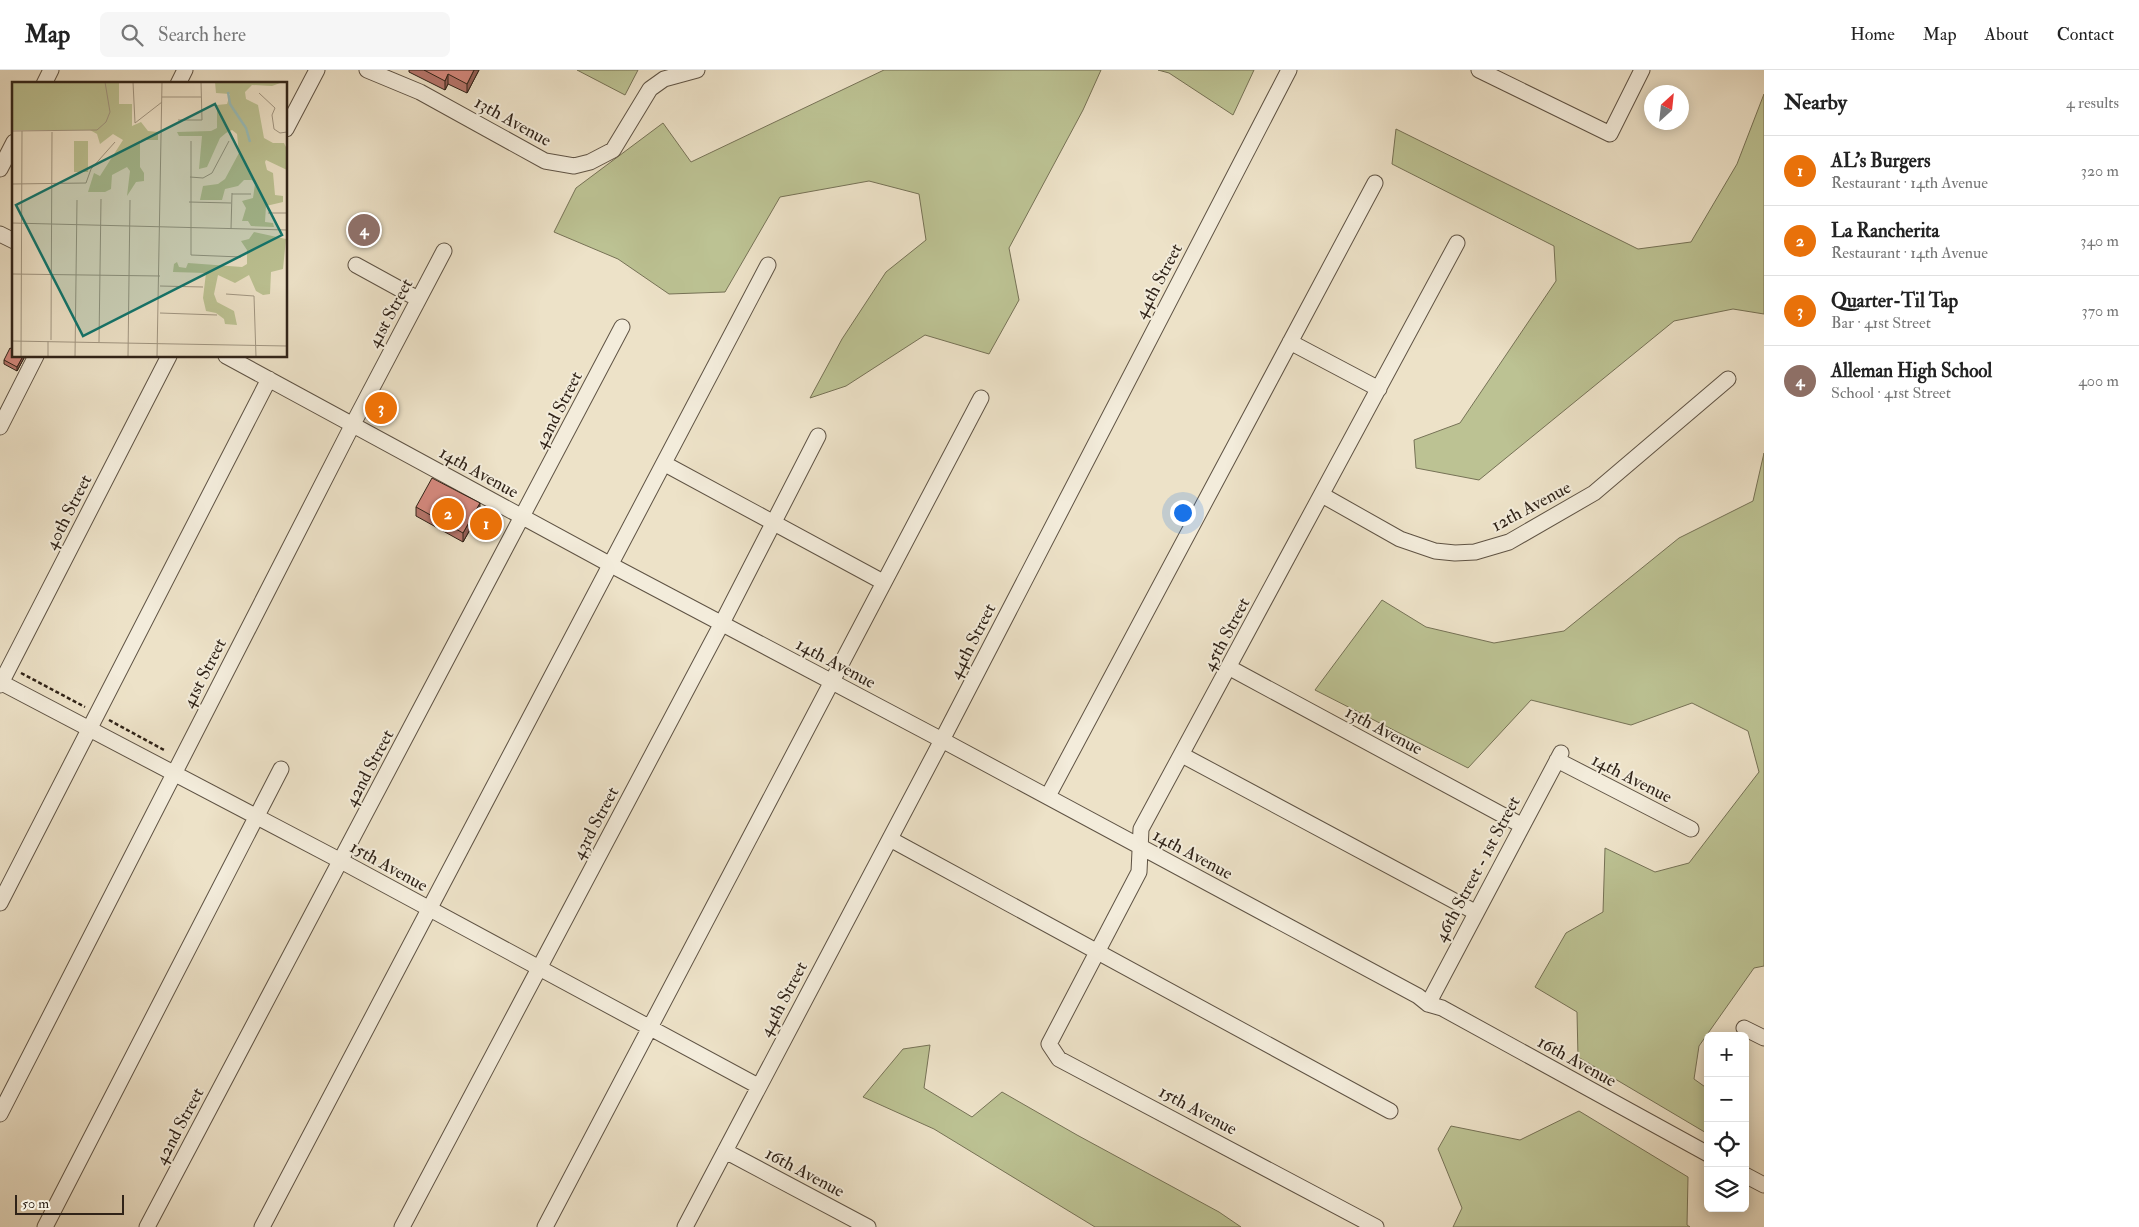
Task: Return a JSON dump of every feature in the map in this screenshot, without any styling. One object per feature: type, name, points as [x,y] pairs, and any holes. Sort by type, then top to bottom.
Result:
[{"type":"street","points":[[45,82],[51,70]]},
{"type":"street","points":[[179,82],[185,70]]},
{"type":"street","points":[[288,125],[317,70]]},
{"type":"street","name":"13th Avenue","points":[[367,70],[427,96],[545,160],[574,166],[590,162],[613,150],[650,89],[658,82],[697,70]]},
{"type":"street","name":"44th Street","points":[[685,1227],[942,740],[1289,70]]},
{"type":"street","points":[[1479,70],[1610,134],[1642,70]]},
{"type":"street","points":[[0,169],[12,146]]},
{"type":"street","points":[[1048,796],[1375,183]]},
{"type":"street","points":[[0,234],[12,240]]},
{"type":"street","name":"45th Street","points":[[1050,1048],[1051,1038],[1139,872],[1141,829],[1230,668],[1457,243]]},
{"type":"street","name":"41st Street","points":[[0,1114],[352,424],[444,251]]},
{"type":"street","points":[[262,1227],[768,265]]},
{"type":"street","points":[[356,266],[418,299]]},
{"type":"street","name":"42nd Street","points":[[147,1227],[622,326]]},
{"type":"street","points":[[1290,342],[1379,389]]},
{"type":"street","points":[[0,427],[35,358]]},
{"type":"street","name":"40th Street","points":[[0,684],[169,358]]},
{"type":"street","name":"14th Avenue","points":[[230,358],[611,565],[1048,796],[1141,848],[1418,996],[1428,1004]]},
{"type":"street","points":[[0,904],[269,379]]},
{"type":"street","name":"12th Avenue","points":[[1322,495],[1400,540],[1455,553],[1475,552],[1492,548],[1509,542],[1594,493],[1728,379]]},
{"type":"street","points":[[545,1227],[981,398]]},
{"type":"street","name":"43rd Street","points":[[402,1227],[722,622],[818,436]]},
{"type":"street","points":[[665,464],[883,582]]},
{"type":"street","name":"13th Avenue","points":[[1230,668],[1521,825]]},
{"type":"street","name":"15th Avenue","points":[[0,684],[341,861],[758,1086]]},
{"type":"street","points":[[1182,755],[1475,912]]},
{"type":"street","name":"14th Avenue","points":[[1559,756],[1691,829]]},
{"type":"street","name":"46th Street - 1st Street","points":[[1428,1004],[1559,756]]},
{"type":"street","points":[[44,1227],[281,769]]},
{"type":"street","points":[[890,839],[1390,1111]]},
{"type":"street","name":"16th Avenue","points":[[1428,1004],[1442,1008],[1704,1152]]},
{"type":"street","points":[[1744,1028],[1764,1038]]},
{"type":"street","name":"15th Avenue","points":[[1050,1048],[1060,1058],[1331,1201],[1376,1227]]},
{"type":"street","name":"16th Avenue","points":[[725,1151],[868,1227]]},
{"type":"street","points":[[1749,1176],[1764,1185]]},
{"type":"green space","points":[[577,70],[638,70],[625,95]]},
{"type":"green space","points":[[884,70],[1101,70],[1083,110],[1009,248],[1019,300],[989,354],[925,335],[846,386],[810,398],[842,339],[886,272],[926,240],[919,194],[869,181],[780,197],[725,292],[669,294],[618,259],[554,232],[576,188],[663,123],[691,162]]},
{"type":"green space","points":[[1158,70],[1254,70],[1233,115],[1169,73]]},
{"type":"green space","points":[[1764,94],[1764,314],[1733,309],[1674,321],[1479,480],[1416,468],[1414,440],[1460,423],[1556,281],[1554,246],[1392,164],[1396,129],[1638,249],[1691,242],[1737,164]]},
{"type":"green space","points":[[1764,453],[1764,966],[1754,968],[1709,1032],[1704,1032],[1704,1039],[1699,1046],[1694,1079],[1704,1086],[1704,1132],[1578,1057],[1577,1012],[1535,987],[1566,933],[1603,912],[1605,848],[1655,872],[1689,863],[1759,772],[1748,731],[1692,703],[1631,725],[1531,700],[1468,768],[1315,690],[1382,600],[1426,627],[1494,643],[1564,631],[1679,538],[1753,501]]},
{"type":"green space","points":[[930,1045],[924,1088],[972,1117],[1002,1092],[1219,1212],[1241,1227],[1095,1227],[934,1129],[863,1097],[903,1049]]},
{"type":"green space","points":[[1579,1111],[1688,1177],[1687,1225],[1690,1227],[1453,1227],[1462,1208],[1438,1149],[1451,1126],[1520,1140]]},
{"type":"building","points":[[424,70],[474,70],[467,84],[448,74],[445,81]]},
{"type":"building","points":[[10,348],[12,349],[12,358],[22,358],[17,367],[4,360]]},
{"type":"building","points":[[432,478],[480,503],[463,533],[416,507]]},
{"type":"place","name":"Alleman High School","points":[[364,230]]},
{"type":"place","name":"Quarter-Til Tap","points":[[381,408]]},
{"type":"place","name":"La Rancherita","points":[[448,514]]},
{"type":"place","name":"AL’s Burgers","points":[[486,524]]}]
